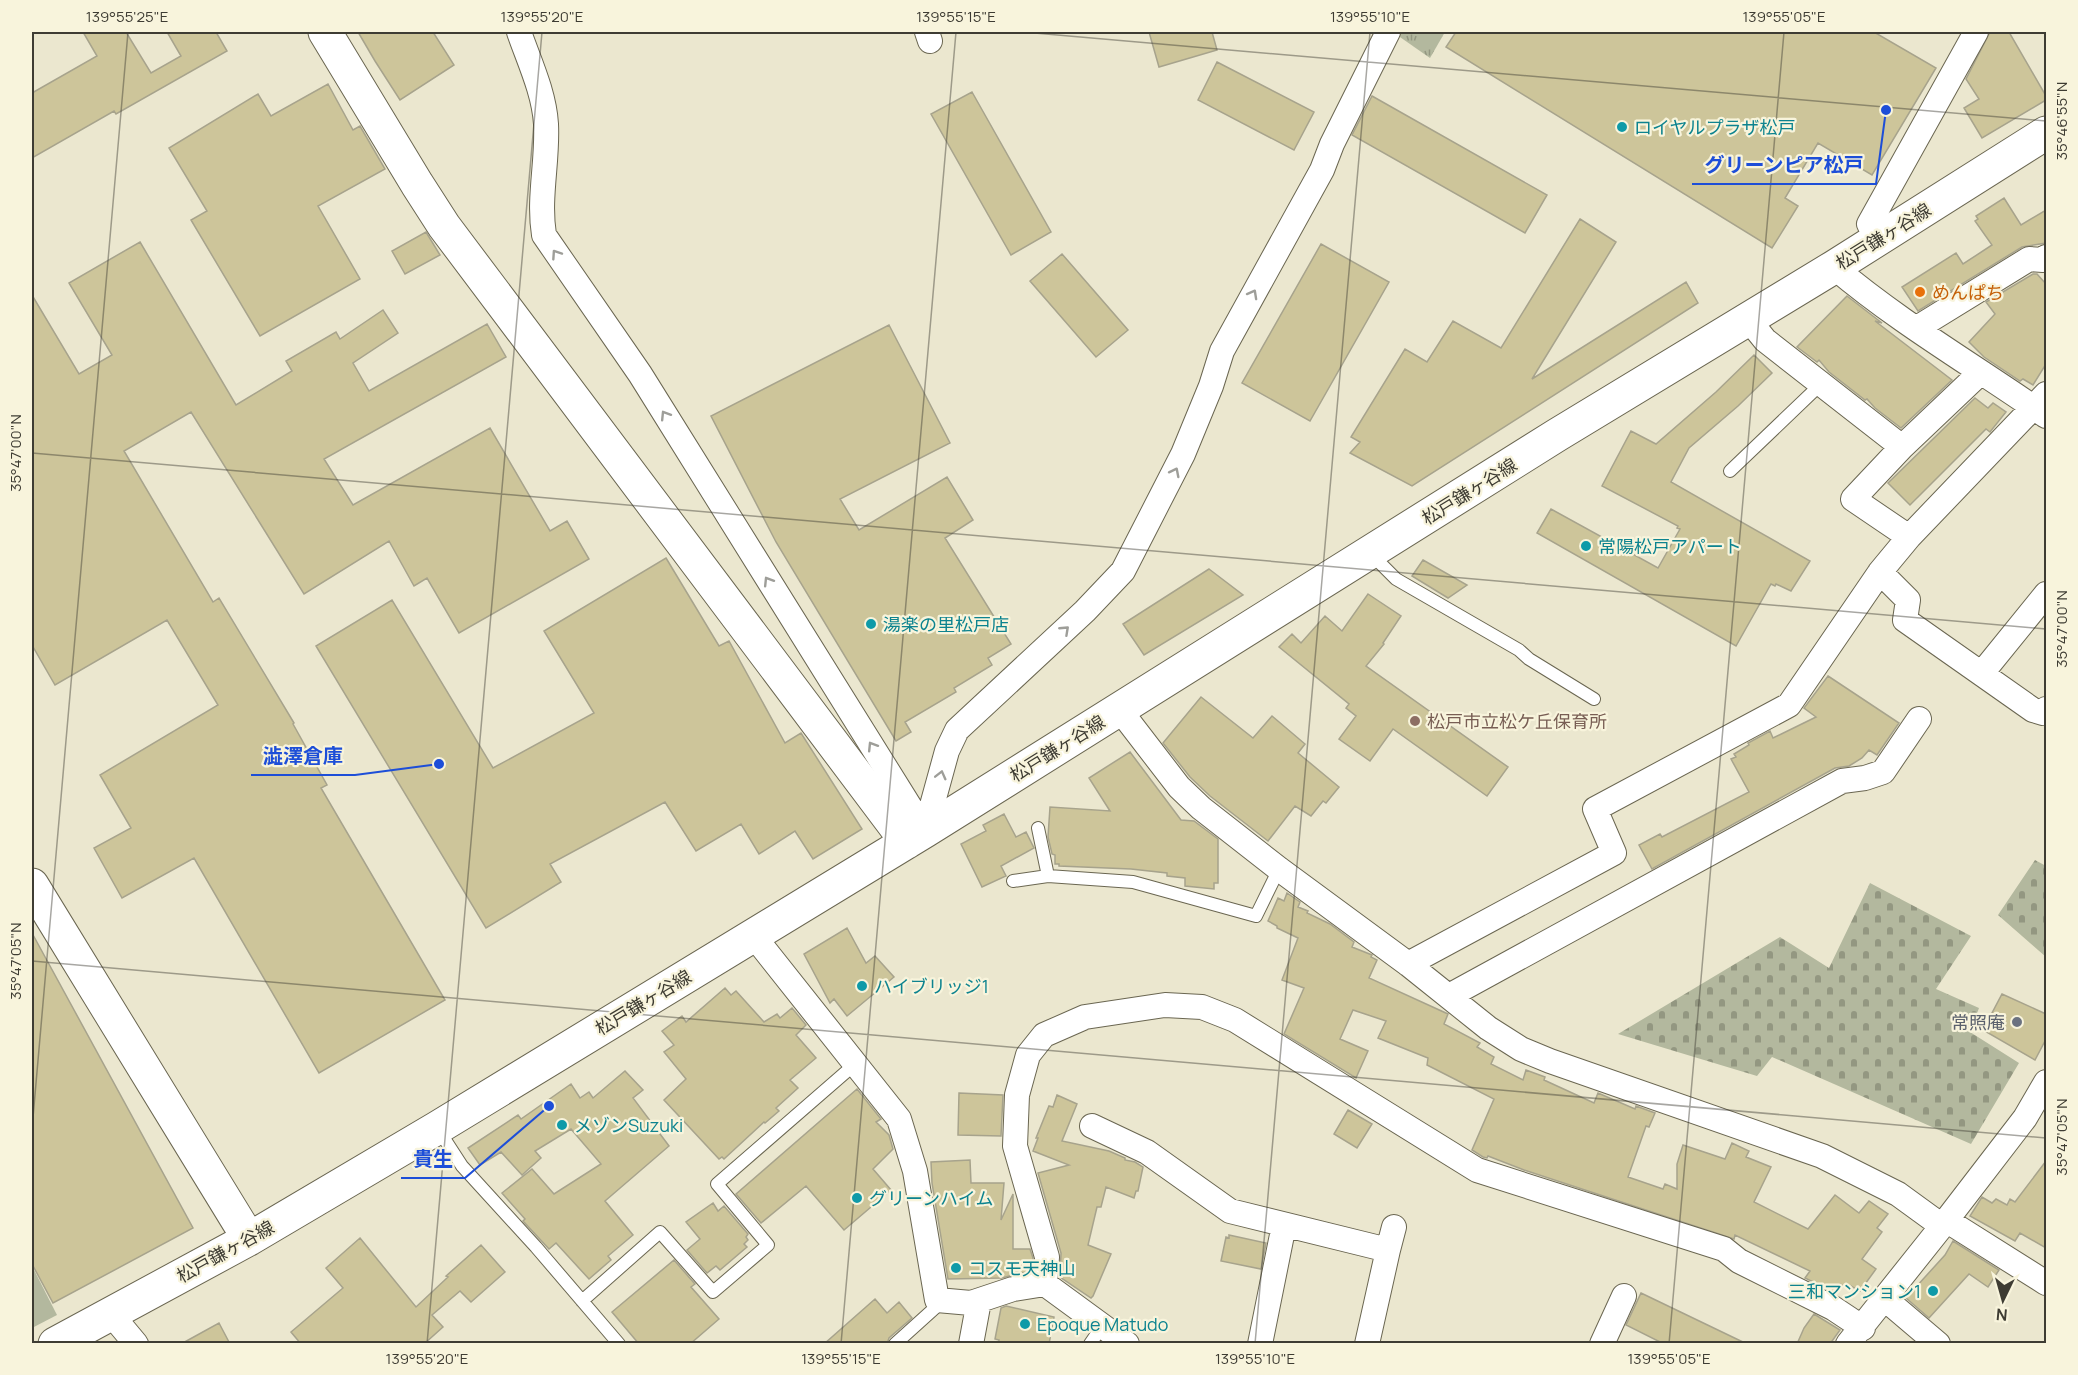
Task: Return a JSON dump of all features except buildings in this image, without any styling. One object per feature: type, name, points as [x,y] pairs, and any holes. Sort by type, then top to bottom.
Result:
[{"type":"main road","points":[[326,32],[444,226],[916,837]]},
{"type":"main road","name":"松戸鎌ヶ谷線","points":[[55,1344],[249,1239],[437,1128],[916,837],[1557,435],[1834,267],[2046,133]]},
{"type":"main road","points":[[32,885],[249,1239]]},
{"type":"street","points":[[519,32],[539,89],[546,124],[542,218],[544,235],[640,374],[916,837]]},
{"type":"street","points":[[916,837],[957,730],[1085,611],[1123,572],[1183,454],[1211,386],[1222,351],[1322,170],[1332,144],[1388,32]]},
{"type":"street","points":[[1878,239],[1869,224],[1976,32]]},
{"type":"street","points":[[1917,328],[2029,259],[2043,260],[2046,257]]},
{"type":"street","points":[[1408,964],[1614,853],[1595,808],[1789,705],[1880,572],[1909,537],[2042,406],[1980,373],[1854,284],[1834,267]]},
{"type":"street","points":[[1748,319],[1765,340],[1902,447]]},
{"type":"street","points":[[1909,537],[1853,499],[1902,447],[1980,373]]},
{"type":"street","points":[[1880,572],[1908,600],[1905,620],[2033,710],[2043,713],[2046,709]]},
{"type":"street","points":[[1982,673],[2046,594]]},
{"type":"street","points":[[1119,709],[1179,787],[1201,808],[1408,964],[1488,1028],[1521,1049],[1822,1156],[1898,1194],[2046,1283]]},
{"type":"street","points":[[1449,996],[1842,782],[1883,772],[1919,719]]},
{"type":"street","points":[[753,935],[899,1119],[915,1171],[937,1300],[971,1303],[1014,1289],[1045,1284],[1111,1339]]},
{"type":"street","points":[[1045,1284],[1047,1257],[1015,1146],[1017,1095],[1028,1055],[1044,1035],[1085,1017],[1165,1005],[1203,1006],[1258,1033],[1303,1064],[1477,1170],[1724,1249],[1739,1261],[1833,1308],[1856,1336],[1991,1164],[2025,1118],[2046,1082]]},
{"type":"street","points":[[1092,1126],[1147,1152],[1230,1211],[1388,1250]]},
{"type":"street","points":[[1260,1344],[1284,1225]]},
{"type":"street","points":[[1367,1344],[1394,1227]]},
{"type":"street","points":[[1602,1344],[1624,1296]]},
{"type":"street","points":[[1885,1299],[1938,1344]]},
{"type":"street","points":[[971,1344],[979,1301]]},
{"type":"street","points":[[111,1314],[136,1344]]},
{"type":"lane","points":[[1730,471],[1821,384]]},
{"type":"lane","points":[[1370,553],[1396,579],[1519,650],[1529,659],[1594,699]]},
{"type":"lane","points":[[1038,828],[1048,876]]},
{"type":"lane","points":[[1013,881],[1048,876],[1134,882],[1256,916],[1279,869]]},
{"type":"lane","points":[[582,1301],[660,1232],[713,1292],[768,1245],[717,1184],[854,1065]]},
{"type":"lane","points":[[437,1128],[462,1166],[536,1247],[619,1344]]},
{"type":"lane","points":[[895,1344],[936,1307],[937,1300]]},
{"type":"green space","points":[[1399,32],[1445,32],[1430,58],[1397,35]]},
{"type":"green space","points":[[2035,860],[2046,866],[2046,957],[1998,915]]},
{"type":"green space","points":[[1870,883],[1971,936],[1936,989],[1979,1008],[1970,1032],[2019,1063],[1971,1144],[1772,1057],[1757,1076],[1618,1034],[1780,937],[1829,968]]},
{"type":"green space","points":[[32,1266],[57,1315],[32,1328]]},
{"type":"place","name":"グリーンピア松戸","points":[[1886,110]]},
{"type":"place","name":"ロイヤルプラザ松戸","points":[[1622,127]]},
{"type":"place","name":"めんぱち","points":[[1920,292]]},
{"type":"place","name":"常陽松戸アパート","points":[[1586,546]]},
{"type":"place","name":"湯楽の里松戸店","points":[[871,624]]},
{"type":"place","name":"松戸市立松ケ丘保育所","points":[[1415,721]]},
{"type":"place","name":"澁澤倉庫","points":[[439,764]]},
{"type":"place","name":"ハイブリッジ1","points":[[862,986]]},
{"type":"place","name":"常照庵","points":[[2017,1022]]},
{"type":"place","name":"貴生","points":[[549,1106]]},
{"type":"place","name":"メゾンSuzuki","points":[[562,1125]]},
{"type":"place","name":"グリーンハイム","points":[[857,1198]]},
{"type":"place","name":"コスモ天神山","points":[[956,1268]]},
{"type":"place","name":"三和マンション1","points":[[1933,1291]]},
{"type":"place","name":"Epoque Matudo","points":[[1025,1324]]}]
